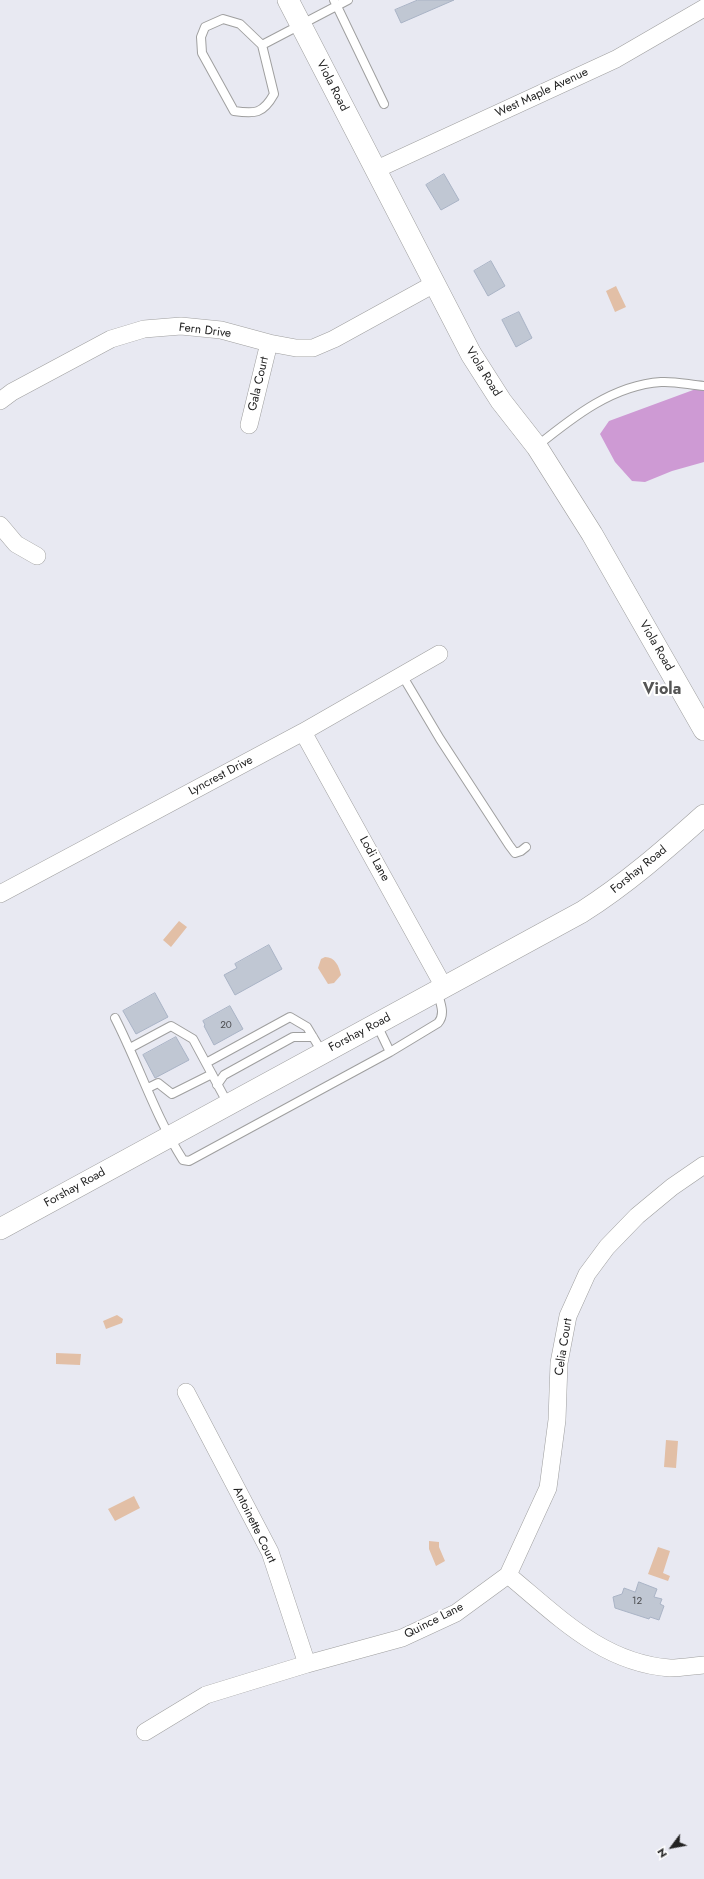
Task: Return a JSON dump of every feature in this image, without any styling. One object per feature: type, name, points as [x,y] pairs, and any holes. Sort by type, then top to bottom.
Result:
[{"type":"street","name":"Viola Road","points":[[288,0],[471,354],[501,401],[537,447],[592,534],[704,730]]},
{"type":"street","name":"West Maple Avenue","points":[[375,170],[616,59],[704,8]]},
{"type":"street","name":"Fern Drive","points":[[0,401],[12,392],[104,343],[144,328],[181,326],[221,330],[269,343],[296,348],[313,348],[334,339],[434,284]]},
{"type":"street","name":"Gala Court","points":[[249,425],[269,343]]},
{"type":"street","points":[[0,525],[16,544],[37,556]]},
{"type":"street","name":"Lyncrest Drive","points":[[0,894],[303,732],[439,654]]},
{"type":"street","name":"Lodi Lane","points":[[303,732],[441,989]]},
{"type":"street","name":"Forshay Road","points":[[0,1229],[228,1105],[318,1045],[377,1024],[550,930],[610,894],[644,868],[704,815]]},
{"type":"street","name":"Celia Court","points":[[508,1575],[548,1488],[557,1420],[559,1364],[568,1316],[587,1274],[607,1247],[637,1216],[672,1187],[704,1165]]},
{"type":"street","name":"Antoinette Court","points":[[186,1392],[270,1552],[307,1664]]},
{"type":"street","points":[[508,1575],[582,1635],[604,1650],[633,1661],[671,1668],[704,1665]]},
{"type":"street","name":"Quince Lane","points":[[145,1732],[206,1695],[307,1664],[402,1638],[456,1613],[508,1575]]},
{"type":"lane","points":[[262,45],[336,3],[348,0]]},
{"type":"lane","points":[[336,3],[384,104]]},
{"type":"lane","points":[[223,19],[240,24],[262,45],[274,94],[266,107],[252,113],[234,111],[202,53],[201,37],[205,26],[223,19]]},
{"type":"lane","points":[[537,447],[585,410],[619,391],[661,382],[704,386]]},
{"type":"lane","points":[[402,675],[440,739],[509,845],[515,853],[526,847]]},
{"type":"lane","points":[[115,1018],[130,1048],[169,1137],[183,1160],[189,1161],[390,1052],[438,1023],[442,1019],[441,989]]},
{"type":"lane","points":[[206,1063],[290,1017],[307,1027],[318,1045]]},
{"type":"lane","points":[[377,1024],[390,1052]]},
{"type":"lane","points":[[130,1048],[171,1026],[193,1039],[228,1105]]},
{"type":"lane","points":[[217,1085],[224,1075],[293,1038],[318,1045]]},
{"type":"lane","points":[[148,1088],[158,1083],[172,1094],[212,1074]]},
{"type":"shaded area","points":[[616,286],[626,307],[615,312],[606,291]]},
{"type":"shaded area","points":[[704,386],[704,462],[672,471],[645,482],[632,481],[615,462],[600,434],[609,421]]},
{"type":"shaded area","points":[[179,921],[187,927],[171,947],[163,940]]},
{"type":"shaded area","points":[[325,957],[334,960],[339,968],[341,975],[334,983],[328,984],[318,968],[321,959]]},
{"type":"shaded area","points":[[117,1315],[123,1319],[122,1323],[106,1329],[103,1321]]},
{"type":"shaded area","points":[[56,1353],[81,1354],[80,1365],[56,1364]]},
{"type":"shaded area","points":[[666,1440],[678,1441],[676,1468],[664,1467]]},
{"type":"shaded area","points":[[134,1496],[140,1508],[115,1521],[108,1509]]},
{"type":"shaded area","points":[[429,1541],[439,1542],[439,1547],[445,1561],[436,1566],[429,1549]]},
{"type":"shaded area","points":[[658,1547],[670,1551],[663,1573],[670,1576],[668,1581],[648,1574]]},
{"type":"building","points":[[418,0],[454,0],[401,23],[395,10]]},
{"type":"building","points":[[444,174],[459,200],[441,210],[426,185]]},
{"type":"building","points":[[491,261],[505,286],[488,296],[474,271]]},
{"type":"building","points":[[519,312],[532,338],[516,347],[502,320]]},
{"type":"building","points":[[269,945],[282,969],[235,995],[224,975],[237,968],[235,964]]},
{"type":"building","points":[[155,993],[168,1017],[136,1034],[123,1011]]},
{"type":"building","points":[[230,1006],[243,1029],[214,1045],[203,1021]]},
{"type":"building","points":[[176,1037],[189,1060],[155,1078],[143,1055]]},
{"type":"building","points":[[639,1582],[657,1589],[654,1597],[662,1599],[660,1604],[664,1606],[659,1620],[650,1617],[649,1619],[615,1608],[613,1597],[622,1594],[624,1588],[635,1592]]},
{"type":"district","name":"Viola","points":[[662,690]]}]
